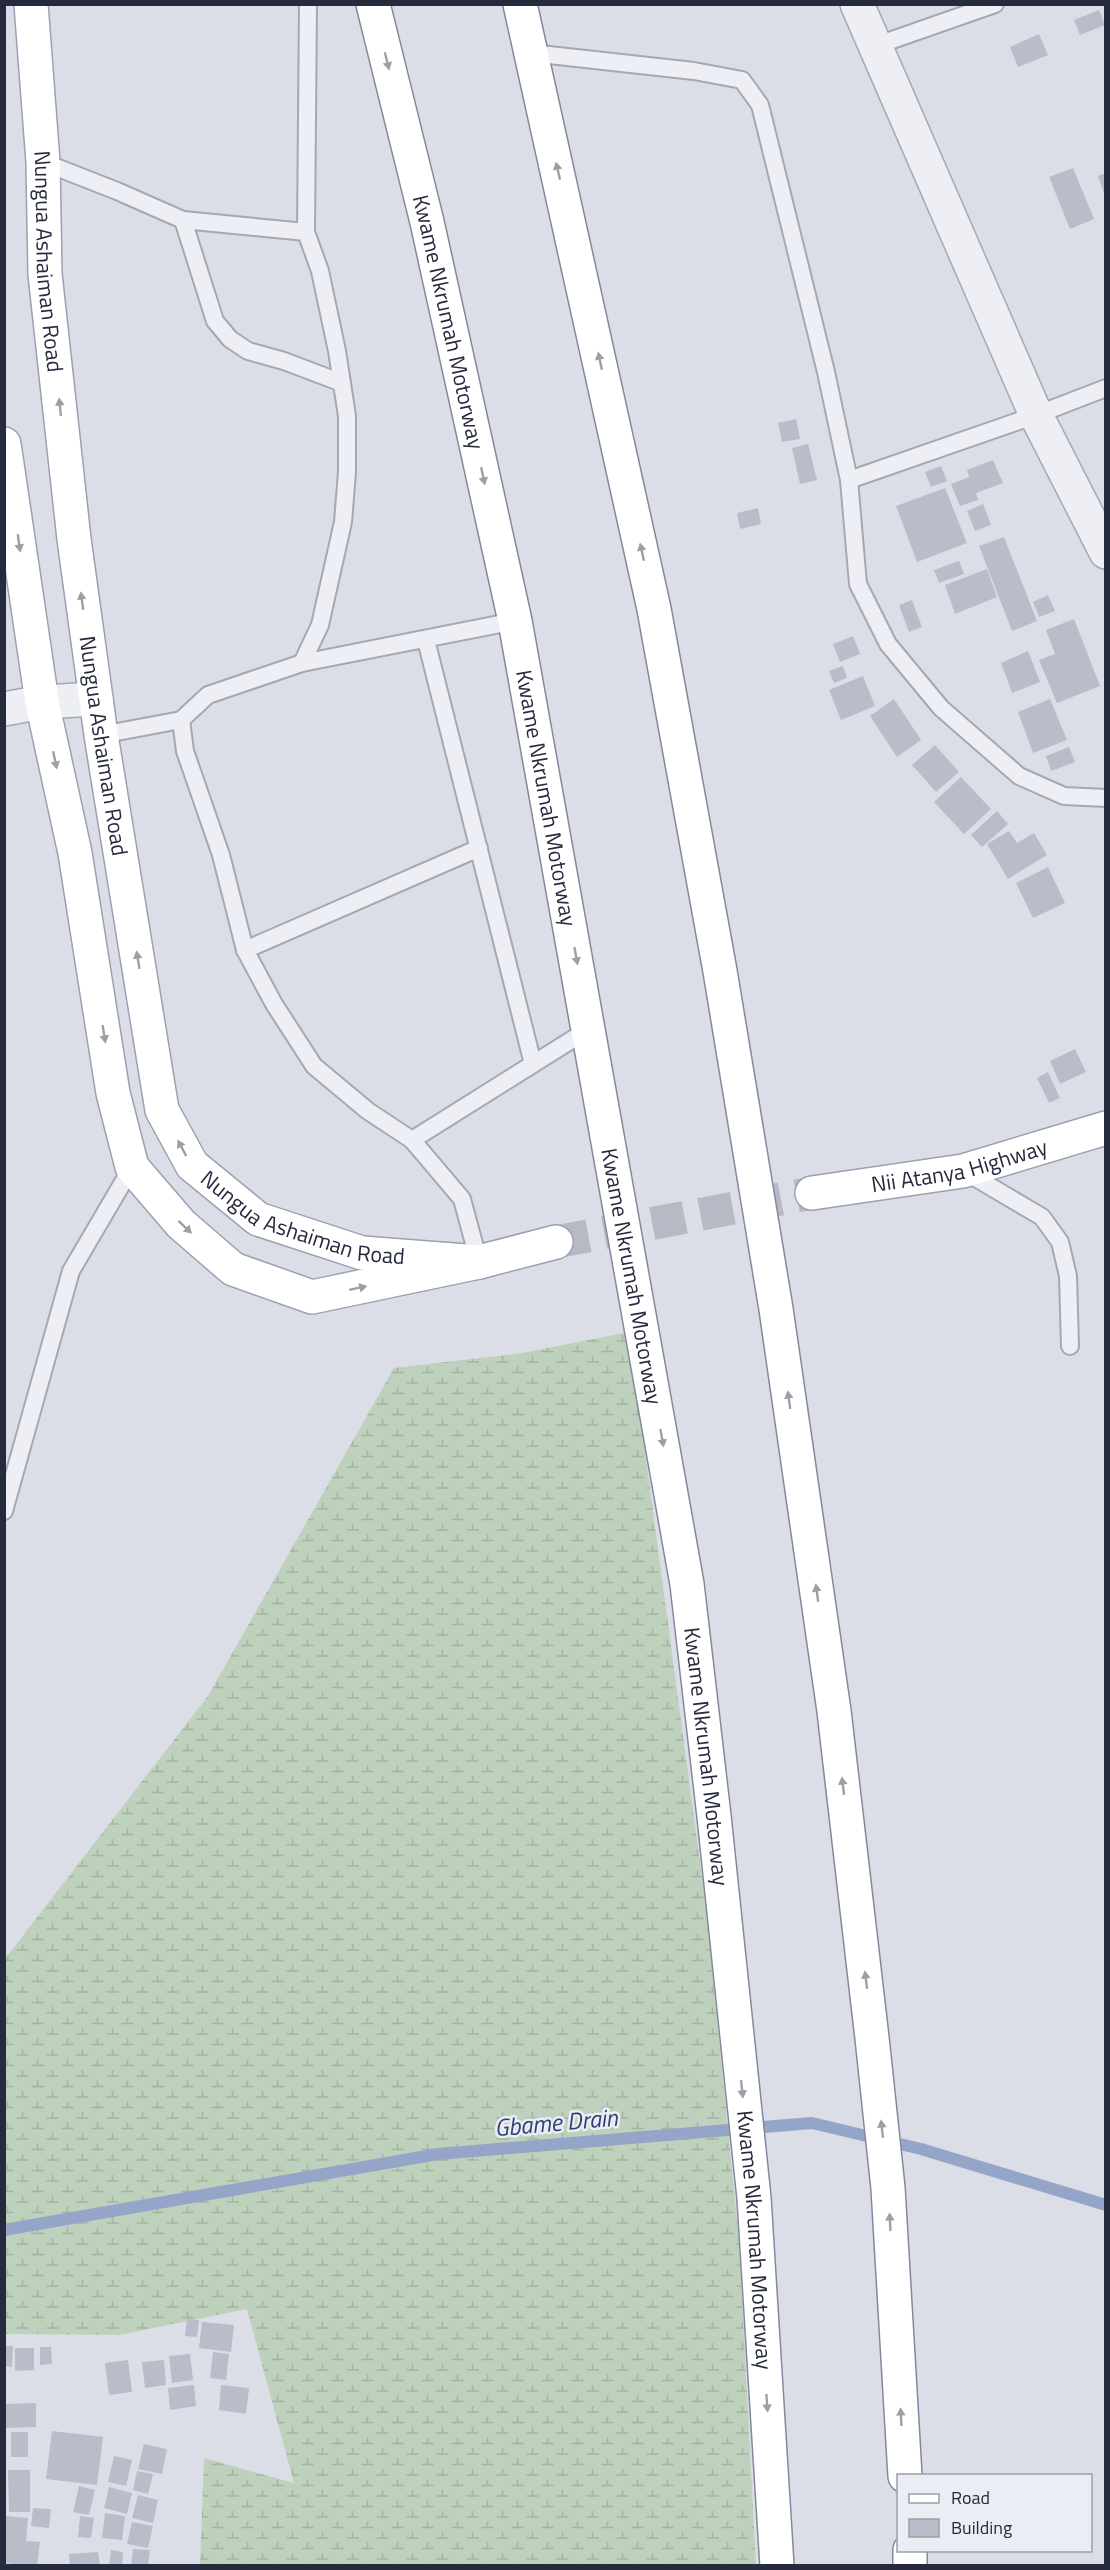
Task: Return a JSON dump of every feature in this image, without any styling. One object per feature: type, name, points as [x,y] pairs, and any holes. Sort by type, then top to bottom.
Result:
[{"type":"main road","name":"Nungua Ashaiman Road","points":[[31,4],[43,162],[45,274],[74,539],[101,735],[162,1110],[192,1165],[258,1219],[362,1252],[479,1262]]},
{"type":"main road","name":"Kwame Nkrumah Motorway","points":[[373,4],[427,222],[515,621],[687,1584],[754,2198],[777,2565]]},
{"type":"main road","points":[[520,4],[654,609],[720,971],[776,1309],[831,1687],[872,2038],[888,2188],[905,2474]]},
{"type":"main road","name":"Nungua Ashaiman Road","points":[[4,444],[42,702],[75,853],[113,1093],[132,1167],[181,1224],[233,1269],[312,1298],[479,1262],[556,1242]]},
{"type":"main road","name":"Nii Atanya Highway","points":[[812,1192],[963,1171],[1106,1128]]},
{"type":"street","points":[[857,4],[1036,415],[1106,552]]},
{"type":"street","points":[[4,709],[42,702],[96,699]]},
{"type":"lane","points":[[302,663],[320,626],[343,522],[347,450],[347,416],[342,382],[320,271],[306,231],[308,4]]},
{"type":"lane","points":[[875,46],[995,4]]},
{"type":"lane","points":[[531,53],[694,71],[742,80],[760,105],[826,372],[849,480],[858,584],[888,644],[941,708],[1019,776],[1064,796],[1106,798]]},
{"type":"lane","points":[[43,162],[183,220],[306,231]]},
{"type":"lane","points":[[183,220],[215,321],[230,339],[248,351],[342,382]]},
{"type":"lane","points":[[849,480],[1036,415],[1106,388]]},
{"type":"lane","points":[[101,735],[181,720],[208,695],[302,663],[515,621]]},
{"type":"lane","points":[[426,640],[533,1064]]},
{"type":"lane","points":[[181,720],[185,751],[221,855],[245,950],[274,1004],[314,1066],[368,1111],[412,1140],[462,1199],[479,1262]]},
{"type":"lane","points":[[245,950],[479,848]]},
{"type":"lane","points":[[412,1140],[589,1029]]},
{"type":"lane","points":[[4,1511],[71,1271],[132,1167]]},
{"type":"lane","points":[[963,1171],[1042,1217],[1060,1242],[1068,1276],[1070,1346]]},
{"type":"green space","points":[[629,1332],[706,1907],[739,2241],[756,2565],[200,2565],[204,2458],[294,2483],[247,2309],[119,2335],[5,2334],[4,1960],[208,1696],[394,1368],[522,1353]]},
{"type":"building","points":[[1099,10],[1105,25],[1080,35],[1074,20]]},
{"type":"building","points":[[1039,34],[1048,55],[1018,67],[1010,47]]},
{"type":"building","points":[[1073,168],[1094,219],[1070,229],[1049,177]]},
{"type":"building","points":[[1106,173],[1106,196],[1105,196],[1098,176]]},
{"type":"building","points":[[796,419],[800,439],[782,442],[778,423]]},
{"type":"building","points":[[808,444],[817,480],[800,484],[792,448]]},
{"type":"building","points":[[993,460],[1003,483],[976,493],[978,500],[960,506],[951,484],[969,477],[967,470]]},
{"type":"building","points":[[941,466],[947,481],[931,487],[925,472]]},
{"type":"building","points":[[945,488],[967,543],[917,562],[896,506]]},
{"type":"building","points":[[983,504],[991,525],[975,531],[967,511]]},
{"type":"building","points":[[758,508],[761,524],[740,529],[737,513]]},
{"type":"building","points":[[1004,537],[1037,621],[1012,631],[979,546]]},
{"type":"building","points":[[959,561],[964,574],[939,583],[934,570]]},
{"type":"building","points":[[987,569],[997,597],[955,614],[945,585]]},
{"type":"building","points":[[1048,595],[1055,611],[1039,617],[1033,602]]},
{"type":"building","points":[[912,600],[922,627],[909,632],[899,605]]},
{"type":"building","points":[[1074,619],[1100,686],[1057,703],[1039,660],[1055,654],[1046,630]]},
{"type":"building","points":[[853,636],[860,654],[840,662],[833,644]]},
{"type":"building","points":[[1028,651],[1040,682],[1012,693],[1001,663]]},
{"type":"building","points":[[843,666],[847,678],[834,683],[829,671]]},
{"type":"building","points":[[863,676],[875,706],[841,720],[829,690]]},
{"type":"building","points":[[894,699],[921,740],[897,757],[870,716]]},
{"type":"building","points":[[1050,699],[1067,740],[1033,753],[1018,712]]},
{"type":"building","points":[[935,745],[959,772],[936,792],[912,765]]},
{"type":"building","points":[[1069,747],[1075,762],[1051,771],[1046,756]]},
{"type":"building","points":[[961,777],[991,809],[964,834],[934,802]]},
{"type":"building","points":[[997,811],[1008,824],[982,847],[971,835]]},
{"type":"building","points":[[1009,831],[1017,843],[1034,833],[1047,855],[1008,879],[987,844]]},
{"type":"building","points":[[1048,867],[1065,903],[1033,918],[1016,883]]},
{"type":"building","points":[[1075,1049],[1086,1072],[1060,1084],[1050,1061]]},
{"type":"building","points":[[1048,1072],[1060,1098],[1049,1103],[1037,1078]]},
{"type":"building","points":[[187,2319],[199,2320],[197,2337],[185,2336]]},
{"type":"building","points":[[202,2322],[234,2325],[231,2352],[199,2348]]},
{"type":"building","points":[[4,2346],[13,2346],[12,2367],[4,2366]]},
{"type":"building","points":[[40,2347],[51,2347],[52,2364],[40,2365]]},
{"type":"building","points":[[15,2348],[34,2348],[34,2370],[15,2371]]},
{"type":"building","points":[[213,2352],[229,2354],[226,2380],[210,2378]]},
{"type":"building","points":[[190,2354],[193,2380],[172,2383],[169,2356]]},
{"type":"building","points":[[128,2360],[132,2392],[109,2395],[105,2363]]},
{"type":"building","points":[[164,2360],[166,2385],[145,2388],[142,2362]]},
{"type":"building","points":[[194,2385],[196,2406],[170,2410],[168,2388]]},
{"type":"building","points":[[221,2385],[249,2388],[246,2414],[219,2410]]},
{"type":"building","points":[[36,2403],[36,2427],[4,2428],[4,2404]]},
{"type":"building","points":[[52,2431],[103,2437],[97,2485],[46,2479]]},
{"type":"building","points":[[11,2432],[28,2432],[28,2457],[11,2457]]},
{"type":"building","points":[[144,2444],[167,2449],[162,2474],[138,2469]]},
{"type":"building","points":[[114,2456],[132,2460],[126,2486],[108,2482]]},
{"type":"building","points":[[8,2470],[30,2470],[30,2512],[9,2512]]},
{"type":"building","points":[[137,2471],[153,2474],[148,2494],[133,2490]]},
{"type":"building","points":[[79,2486],[95,2490],[89,2515],[73,2512]]},
{"type":"building","points":[[109,2487],[132,2493],[127,2514],[104,2508]]},
{"type":"building","points":[[138,2495],[158,2500],[153,2523],[132,2518]]},
{"type":"building","points":[[33,2508],[51,2509],[49,2528],[31,2526]]},
{"type":"building","points":[[105,2513],[125,2516],[122,2540],[102,2538]]},
{"type":"building","points":[[6,2516],[28,2518],[26,2541],[40,2542],[37,2566],[4,2563]]},
{"type":"building","points":[[80,2516],[94,2518],[91,2538],[78,2537]]},
{"type":"building","points":[[132,2522],[153,2526],[148,2548],[127,2544]]},
{"type":"building","points":[[133,2549],[150,2550],[148,2566],[131,2566]]},
{"type":"building","points":[[111,2550],[123,2552],[122,2566],[109,2566]]},
{"type":"building","points":[[98,2552],[100,2566],[70,2566],[69,2554]]},
{"type":"waterway","name":"Gbame Drain","points":[[4,2230],[438,2154],[812,2123],[921,2149],[1106,2205]]},
{"type":"tunnel","points":[[556,1242],[812,1193]]}]
